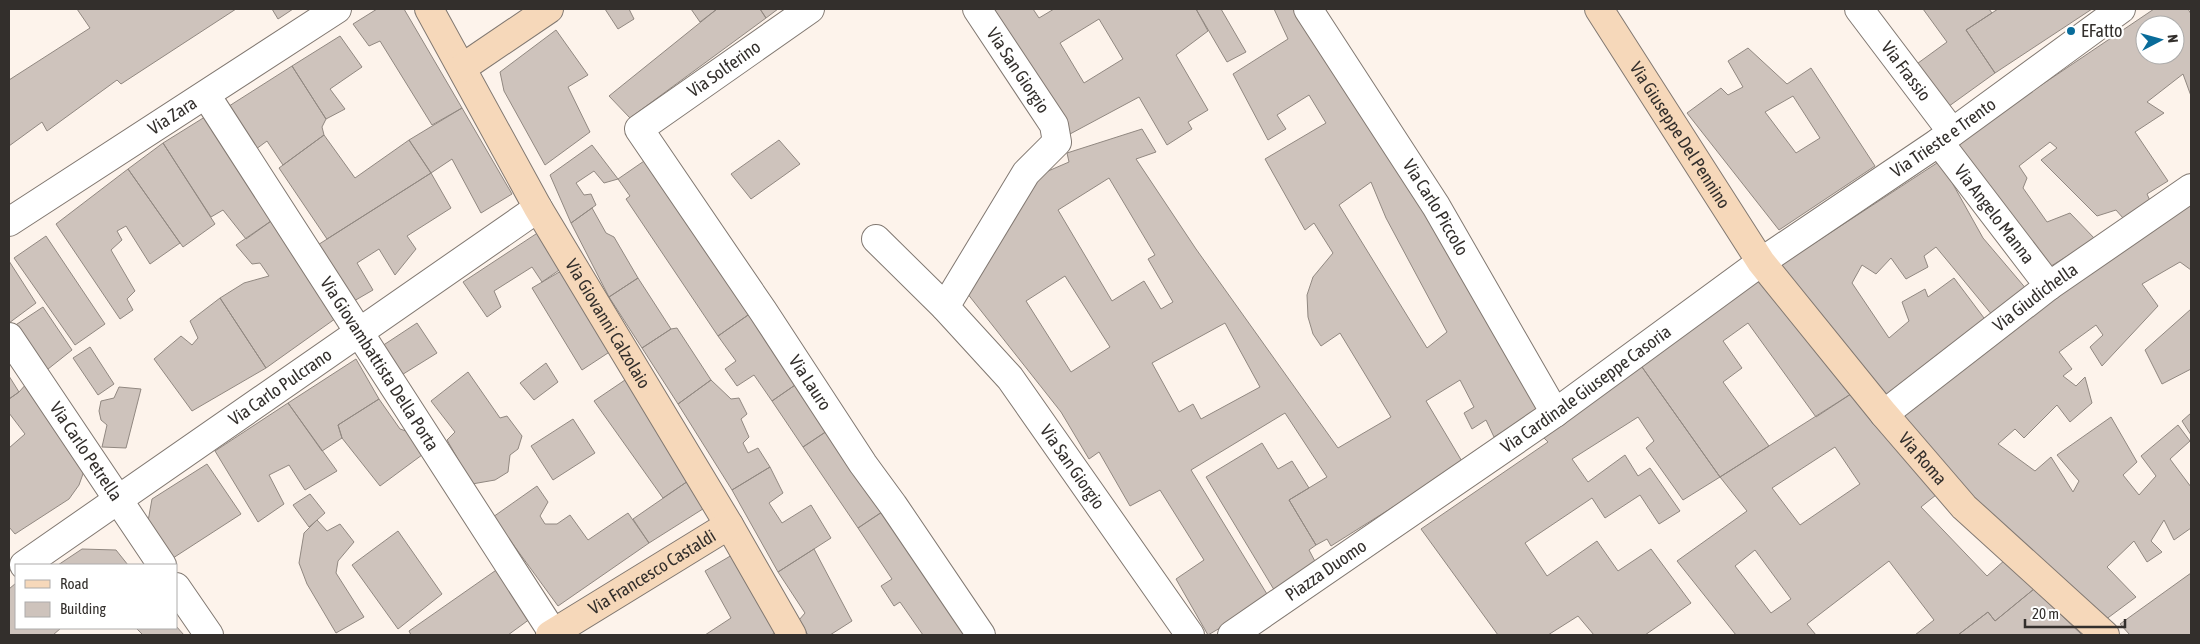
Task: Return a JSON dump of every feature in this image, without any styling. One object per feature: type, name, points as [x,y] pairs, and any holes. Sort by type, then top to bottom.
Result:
[{"type":"main road","name":"Via Giovanni Calzolaio","points":[[430,9],[538,208],[729,525],[792,635]]},
{"type":"main road","points":[[462,68],[549,9]]},
{"type":"main road","name":"Via Giuseppe Del Pennino","points":[[1599,9],[1761,262]]},
{"type":"main road","name":"Via Roma","points":[[1761,262],[1884,414],[1964,507],[2105,635]]},
{"type":"main road","name":"Via Francesco Castaldi","points":[[552,634],[729,525]]},
{"type":"street","name":"Via Zara","points":[[9,222],[337,9]]},
{"type":"street","name":"Via Solferino","points":[[639,129],[810,9]]},
{"type":"street","name":"Via San Giorgio","points":[[945,307],[1026,173],[1057,142],[1054,125],[976,9]]},
{"type":"street","name":"Via Carlo Piccolo","points":[[1308,9],[1436,206],[1555,413]]},
{"type":"street","name":"Via Frassio","points":[[1859,9],[1945,137]]},
{"type":"street","name":"Via Trieste e Trento","points":[[1761,262],[1945,137],[2120,9]]},
{"type":"street","name":"Via Giovambattista Della Porta","points":[[206,94],[552,634]]},
{"type":"street","name":"Via Lauro","points":[[639,129],[763,311],[863,464],[981,635]]},
{"type":"street","name":"Via Angelo Manna","points":[[1945,137],[2049,286]]},
{"type":"street","name":"Via Giudichella","points":[[1884,414],[2049,286],[2191,188]]},
{"type":"street","name":"Via Carlo Pulcrano","points":[[25,564],[538,208]]},
{"type":"street","name":"Via San Giorgio","points":[[876,239],[945,307],[1010,378],[1190,635]]},
{"type":"street","name":"Via Cardinale Giuseppe Casoria","points":[[1408,513],[1555,413],[1761,262]]},
{"type":"street","name":"Via Carlo Petrella","points":[[9,337],[161,564]]},
{"type":"street","name":"Piazza Duomo","points":[[1241,633],[1408,513]]},
{"type":"street","points":[[178,590],[209,635]]},
{"type":"building","points":[[77,9],[236,9],[121,84],[117,80],[47,131],[42,122],[9,146],[9,80],[90,28]]},
{"type":"building","points":[[272,9],[293,9],[278,19]]},
{"type":"building","points":[[377,9],[404,9],[462,108],[432,125],[380,41],[369,46],[353,24]]},
{"type":"building","points":[[605,9],[629,9],[634,19],[618,29]]},
{"type":"building","points":[[691,9],[717,9],[700,22]]},
{"type":"building","points":[[717,9],[760,9],[766,18],[630,118],[609,96]]},
{"type":"building","points":[[760,9],[778,9],[766,18]]},
{"type":"building","points":[[994,9],[1033,9],[1039,18],[1054,9],[1196,9],[1208,31],[1176,55],[1208,110],[1188,122],[1192,129],[1167,145],[1139,97],[1070,134]],"holes":[[[1099,19],[1123,59],[1084,83],[1060,43]]]},
{"type":"building","points":[[1196,9],[1221,9],[1246,52],[1227,62]]},
{"type":"building","points":[[1274,9],[1299,9],[1426,198],[1544,408],[1494,437],[1486,420],[1472,429],[1464,413],[1474,407],[1460,380],[1426,401],[1463,463],[1331,546],[1327,539],[1316,545],[1289,500],[1327,477],[1285,413],[1191,470],[1270,599],[1208,635],[1176,579],[1204,560],[1160,490],[1130,506],[1099,452],[1089,459],[1061,412],[963,288],[1032,178],[1069,162],[1067,153],[1142,129],[1156,152],[1136,159],[1196,249],[1338,448],[1391,417],[1340,333],[1321,346],[1313,334],[1308,317],[1307,295],[1313,277],[1333,253],[1314,223],[1305,230],[1265,159],[1326,123],[1309,95],[1277,115],[1286,129],[1268,140],[1233,74],[1288,39]],"holes":[[[1109,178],[1155,255],[1148,259],[1173,302],[1161,309],[1144,281],[1112,301],[1058,210]],[[1371,182],[1386,218],[1447,332],[1427,348],[1339,205]],[[1065,276],[1110,347],[1071,372],[1026,301]],[[1225,323],[1260,387],[1201,419],[1193,404],[1179,412],[1152,363]]]},
{"type":"building","points":[[1923,9],[1989,9],[1992,13],[1966,30],[1995,73],[1945,109],[1914,66],[1947,42]]},
{"type":"building","points":[[1998,9],[2092,9],[1995,73],[1966,30]]},
{"type":"building","points":[[2154,9],[2188,9],[2191,14],[2191,96],[2183,74],[2147,102],[2164,113],[2135,132],[2168,181],[2147,194],[2151,203],[2130,226],[2116,210],[2097,216],[2041,160],[2057,148],[2050,142],[2019,166],[2027,178],[2023,188],[2047,222],[2070,213],[2095,239],[2043,271],[1954,144],[2135,22],[2135,65],[2185,65],[2185,15],[2145,15]]},
{"type":"building","points":[[556,30],[588,75],[568,87],[590,132],[545,165],[504,91],[500,72]]},
{"type":"building","points":[[340,36],[362,67],[330,89],[345,109],[326,119],[292,66]]},
{"type":"building","points":[[1748,48],[1787,84],[1811,68],[1875,166],[1779,230],[1687,113],[1721,88],[1728,95],[1743,87],[1728,61]],"holes":[[[1793,96],[1820,138],[1796,153],[1765,112]]]},
{"type":"building","points":[[292,66],[326,119],[322,127],[324,135],[283,165],[267,141],[252,152],[226,108]]},
{"type":"building","points":[[462,108],[512,194],[481,213],[452,159],[431,173],[409,140]]},
{"type":"building","points":[[208,115],[274,219],[246,239],[223,210],[211,217],[163,143]]},
{"type":"building","points":[[324,135],[355,178],[409,140],[431,173],[327,239],[279,168]]},
{"type":"building","points":[[779,140],[800,164],[751,199],[731,174]]},
{"type":"building","points":[[163,143],[215,224],[183,247],[128,169]]},
{"type":"building","points":[[592,145],[618,179],[604,183],[594,171],[576,183],[584,195],[591,194],[596,205],[571,223],[550,175]]},
{"type":"building","points":[[647,159],[751,313],[718,336],[626,199],[630,196],[618,179]]},
{"type":"building","points":[[1940,161],[1983,238],[2028,291],[1993,316],[1936,247],[1924,256],[1928,267],[1906,279],[1891,258],[1876,274],[1862,265],[1852,283],[1889,338],[1909,321],[1902,302],[1925,289],[1928,297],[1954,278],[1987,322],[1925,368],[1940,388],[2006,332],[2191,197],[2191,270],[2180,262],[2142,284],[2158,306],[2102,366],[2090,347],[2103,335],[2096,325],[2059,352],[2072,369],[2063,376],[2076,386],[2085,377],[2092,403],[2070,422],[2057,405],[2024,438],[2015,429],[1998,444],[2035,471],[2051,457],[2073,492],[2079,481],[2057,455],[2111,417],[2137,462],[2123,475],[2139,495],[2156,476],[2141,456],[2178,425],[2190,441],[2170,459],[2191,487],[2191,528],[2174,540],[2164,520],[2151,541],[2162,552],[2147,562],[2134,541],[2107,567],[2136,597],[2101,623],[1970,501],[1781,265]]},
{"type":"building","points":[[128,169],[180,243],[150,264],[126,226],[117,231],[122,240],[111,250],[135,291],[127,299],[133,310],[120,319],[56,224]]},
{"type":"building","points":[[431,173],[451,208],[407,236],[416,249],[395,275],[379,249],[357,263],[373,290],[354,301],[313,248]]},
{"type":"building","points":[[592,208],[606,233],[614,237],[638,278],[609,297],[571,223]]},
{"type":"building","points":[[274,219],[339,316],[266,368],[220,298],[244,283],[269,276],[260,263],[252,264],[236,245]]},
{"type":"building","points":[[542,230],[565,266],[542,282],[532,267],[494,291],[501,307],[487,317],[463,282]]},
{"type":"building","points":[[46,236],[105,324],[75,345],[14,258]]},
{"type":"building","points":[[9,261],[36,303],[9,323]]},
{"type":"building","points":[[561,271],[611,351],[582,370],[532,288]]},
{"type":"building","points":[[1758,273],[1854,392],[1816,417],[1748,323],[1723,341],[1742,368],[1723,382],[1769,446],[1720,477],[1637,360]]},
{"type":"building","points":[[638,278],[671,329],[642,348],[609,297]]},
{"type":"building","points":[[220,298],[266,368],[192,411],[154,359],[181,336],[192,345],[198,338],[190,321]]},
{"type":"building","points":[[43,307],[72,350],[43,373],[11,328]]},
{"type":"building","points":[[2191,309],[2191,369],[2162,384],[2145,350]]},
{"type":"building","points":[[751,313],[798,383],[772,401],[754,375],[737,386],[725,369],[736,361],[718,336]]},
{"type":"building","points":[[417,323],[437,353],[400,376],[379,348]]},
{"type":"building","points":[[677,328],[711,380],[678,404],[642,348],[671,329]]},
{"type":"building","points":[[90,347],[114,384],[98,395],[73,358]]},
{"type":"building","points":[[356,359],[379,399],[338,425],[342,438],[322,451],[288,403]]},
{"type":"building","points":[[1637,360],[1720,477],[1683,500],[1646,448],[1654,441],[1638,417],[1572,459],[1588,482],[1625,455],[1638,476],[1650,468],[1680,511],[1659,524],[1640,495],[1605,518],[1592,498],[1525,543],[1547,576],[1597,541],[1618,571],[1651,549],[1691,603],[1645,635],[1594,635],[1578,616],[1548,635],[1498,635],[1421,529],[1548,442],[1538,432]]},
{"type":"building","points":[[546,363],[558,382],[534,400],[520,383]]},
{"type":"building","points":[[468,372],[500,418],[507,416],[522,436],[518,449],[510,455],[508,472],[495,480],[472,484],[447,440],[455,432],[431,401]]},
{"type":"building","points":[[9,376],[19,392],[9,399]]},
{"type":"building","points":[[625,380],[691,479],[663,498],[594,401]]},
{"type":"building","points":[[711,380],[731,399],[739,398],[747,414],[741,419],[749,437],[743,443],[748,453],[758,448],[770,467],[732,490],[678,404]]},
{"type":"building","points":[[28,382],[84,471],[79,485],[69,499],[15,534],[9,527],[9,448],[25,434],[9,413],[9,399]]},
{"type":"building","points":[[798,383],[830,429],[803,447],[772,401]]},
{"type":"building","points":[[119,387],[141,389],[126,448],[102,447],[107,425],[101,420],[99,411],[101,401],[114,398]]},
{"type":"building","points":[[1854,392],[1936,495],[1921,507],[1987,576],[2006,559],[2034,589],[1995,621],[1988,612],[1958,635],[1915,635],[1934,620],[1889,561],[1807,624],[1816,635],[1736,635],[1677,561],[1747,511],[1720,477]],"holes":[[[1835,447],[1860,484],[1800,525],[1772,488]],[[1755,550],[1791,599],[1771,613],[1735,566]]]},
{"type":"building","points":[[379,399],[400,429],[415,434],[426,452],[380,486],[342,438],[338,425]]},
{"type":"building","points":[[288,403],[337,471],[305,490],[289,465],[269,475],[284,504],[258,522],[215,451]]},
{"type":"building","points":[[2191,413],[2191,435],[2182,421]]},
{"type":"building","points":[[573,419],[595,453],[553,480],[531,446]]},
{"type":"building","points":[[830,429],[885,510],[858,528],[803,447]]},
{"type":"building","points":[[1262,443],[1278,469],[1292,461],[1309,488],[1289,500],[1316,545],[1309,550],[1318,567],[1276,593],[1206,477]]},
{"type":"building","points":[[207,464],[241,514],[170,560],[147,527],[152,499]]},
{"type":"building","points":[[770,467],[783,493],[769,503],[782,523],[811,505],[831,538],[778,572],[732,490]]},
{"type":"building","points":[[691,479],[706,507],[649,543],[633,519]]},
{"type":"building","points":[[537,486],[548,502],[540,516],[545,524],[557,524],[570,515],[588,540],[628,513],[649,543],[558,606],[493,517]]},
{"type":"building","points":[[310,494],[325,513],[309,527],[293,505]]},
{"type":"building","points":[[885,510],[969,635],[923,635],[900,602],[894,606],[881,586],[892,579],[858,528]]},
{"type":"building","points":[[317,520],[327,531],[340,524],[354,542],[338,561],[336,573],[364,617],[336,633],[307,584],[299,563],[304,533]]},
{"type":"building","points":[[398,531],[442,594],[398,629],[352,565]]},
{"type":"building","points":[[82,549],[116,550],[127,564],[60,564]]},
{"type":"building","points":[[814,549],[852,621],[830,635],[808,635],[799,620],[805,613],[778,572]]},
{"type":"building","points":[[732,555],[777,629],[772,635],[705,635],[731,618],[705,571]]},
{"type":"building","points":[[502,566],[534,616],[508,635],[411,635],[409,631]]},
{"type":"building","points":[[2191,573],[2191,635],[2130,635],[2120,624]]},
{"type":"building","points":[[15,584],[15,629],[60,629],[53,635],[9,635],[9,589]]},
{"type":"building","points":[[2034,589],[2082,635],[1958,635],[1988,612],[1995,621]]},
{"type":"building","points":[[178,628],[184,635],[143,635],[137,629]]},
{"type":"place","name":"EFatto","points":[[2071,31]]}]
